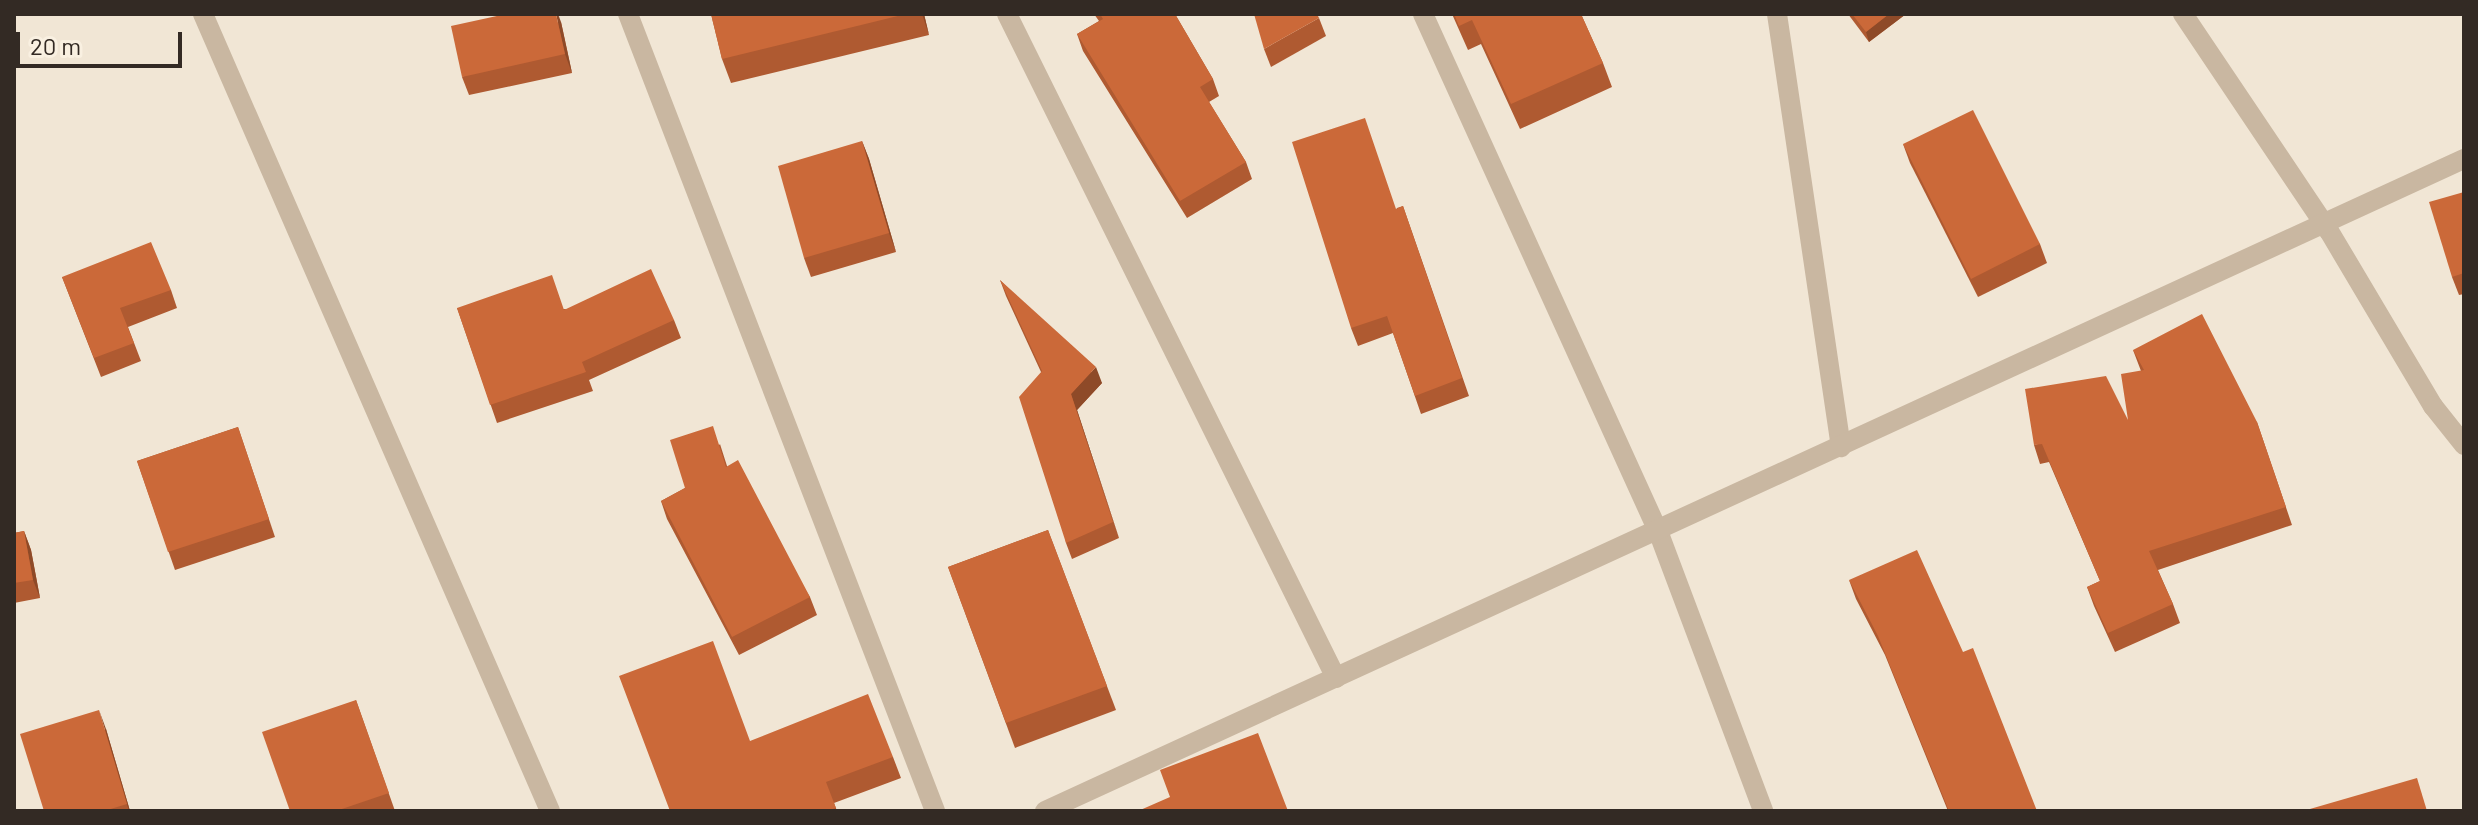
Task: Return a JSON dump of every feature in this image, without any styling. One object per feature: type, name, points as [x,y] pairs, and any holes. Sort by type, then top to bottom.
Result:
[{"type":"street","points":[[203,14],[550,811]]},
{"type":"street","points":[[628,14],[935,811]]},
{"type":"street","points":[[1007,14],[1336,678]]},
{"type":"street","points":[[1423,14],[1658,531],[1763,811]]},
{"type":"street","points":[[1777,14],[1841,447]]},
{"type":"street","points":[[2183,14],[2325,225],[2433,406],[2464,445]]},
{"type":"street","points":[[1045,811],[2464,159]]},
{"type":"building","points":[[506,14],[556,14],[565,54],[462,77],[451,26]]},
{"type":"building","points":[[711,14],[906,14],[722,59]]},
{"type":"building","points":[[1100,14],[1175,14],[1213,79],[1200,87],[1246,162],[1180,201],[1077,34],[1103,19]]},
{"type":"building","points":[[1254,14],[1317,14],[1319,18],[1264,49]]},
{"type":"building","points":[[1454,14],[1581,14],[1603,63],[1511,104],[1472,20],[1459,26]]},
{"type":"building","points":[[1852,14],[1889,14],[1866,32]]},
{"type":"building","points":[[1973,110],[2040,244],[1971,279],[1903,144]]},
{"type":"building","points":[[1365,118],[1396,209],[1403,206],[1462,378],[1415,396],[1387,316],[1351,328],[1292,142]]},
{"type":"building","points":[[862,141],[889,233],[804,258],[778,166]]},
{"type":"building","points":[[2464,192],[2464,273],[2452,277],[2429,202]]},
{"type":"building","points":[[151,242],[171,290],[120,308],[134,343],[94,358],[62,277]]},
{"type":"building","points":[[651,269],[674,320],[582,362],[586,372],[490,405],[457,308],[552,275],[564,310]]},
{"type":"building","points":[[1000,280],[1096,367],[1071,394],[1113,522],[1066,543],[1019,397],[1042,371]]},
{"type":"building","points":[[2202,314],[2257,422],[2286,507],[2149,551],[2173,604],[2108,633],[2087,587],[2100,581],[2042,444],[2034,445],[2025,389],[2106,376],[2128,420],[2121,374],[2144,370],[2133,350]]},
{"type":"building","points":[[713,426],[726,467],[738,460],[810,597],[732,637],[661,501],[685,488],[670,440]]},
{"type":"building","points":[[238,427],[269,519],[168,552],[137,461]]},
{"type":"building","points":[[1048,530],[1107,686],[1006,723],[948,567]]},
{"type":"building","points":[[24,531],[33,580],[14,583],[14,533]]},
{"type":"building","points":[[1917,550],[1963,652],[1973,648],[2037,811],[1949,811],[1878,636],[1849,580]]},
{"type":"building","points":[[713,641],[750,741],[868,694],[893,757],[826,782],[836,808],[827,811],[670,811],[619,676]]},
{"type":"building","points":[[356,700],[389,793],[336,811],[290,811],[262,732]]},
{"type":"building","points":[[99,710],[127,804],[104,811],[44,811],[20,734]]},
{"type":"building","points":[[1258,733],[1288,811],[1138,811],[1170,797],[1160,770]]},
{"type":"building","points":[[2417,778],[2427,811],[2303,811]]}]
